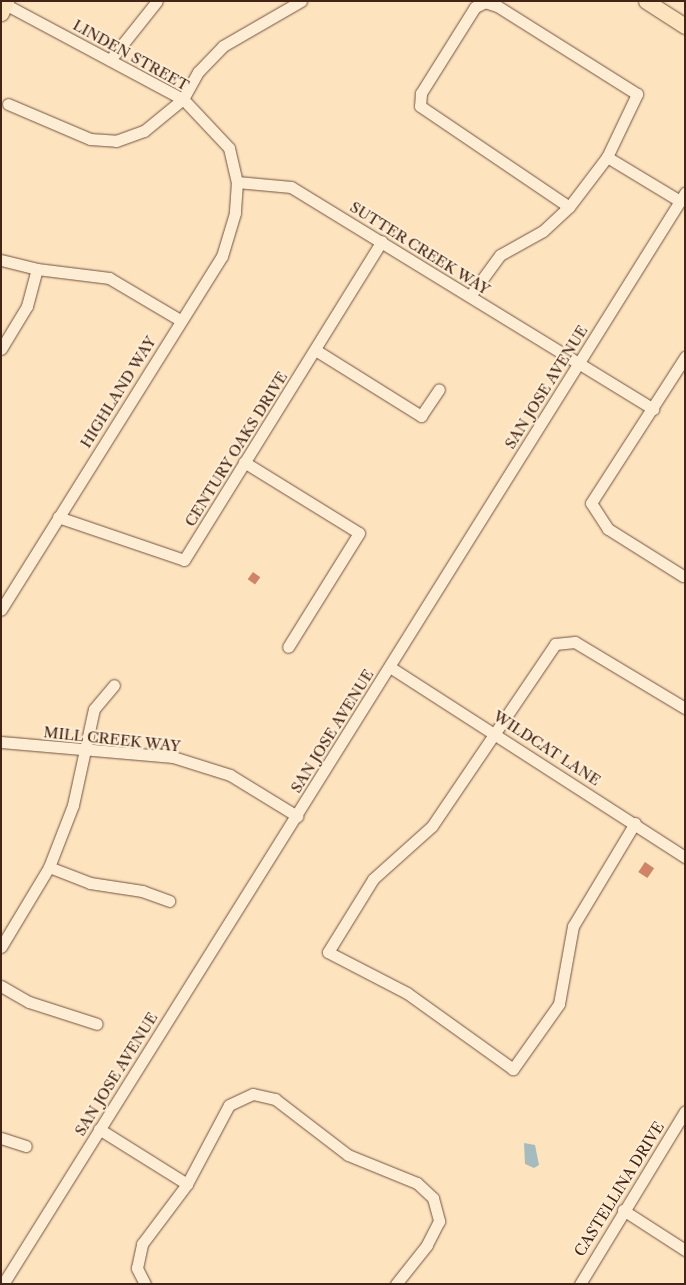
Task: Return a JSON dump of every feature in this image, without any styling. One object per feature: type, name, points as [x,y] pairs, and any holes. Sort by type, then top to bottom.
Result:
[{"type":"main road","points":[[646,1],[685,26]]},
{"type":"street","points":[[110,60],[157,1]]},
{"type":"street","points":[[8,104],[90,139],[116,140],[144,131],[183,99],[198,72],[223,46],[301,1]]},
{"type":"street","points":[[470,296],[500,255],[543,230],[570,207],[606,157],[638,94],[497,6],[485,2],[475,6],[421,93],[420,106],[570,207]]},
{"type":"street","name":"LINDEN STREET","points":[[3,5],[183,99],[229,148],[237,182]]},
{"type":"street","points":[[606,157],[683,197]]},
{"type":"street","name":"SUTTER CREEK WAY","points":[[237,182],[291,187],[382,241],[578,365],[653,409]]},
{"type":"street","name":"HIGHLAND WAY","points":[[1,610],[180,320],[222,256],[235,213],[237,182]]},
{"type":"street","name":"SAN JOSE AVENUE","points":[[3,1284],[683,197]]},
{"type":"street","name":"CENTURY OAKS DRIVE","points":[[58,517],[184,560],[244,462],[317,351],[382,241]]},
{"type":"street","points":[[1,260],[37,270],[109,278],[180,320]]},
{"type":"street","points":[[1,349],[27,306],[37,270]]},
{"type":"street","points":[[317,351],[421,416],[439,388]]},
{"type":"street","points":[[683,576],[608,529],[591,502],[685,357]]},
{"type":"street","points":[[244,462],[358,533],[288,647]]},
{"type":"street","points":[[635,823],[573,926],[559,1004],[513,1069],[407,993],[328,952],[374,879],[432,826],[494,731],[555,644],[575,642],[685,708]]},
{"type":"street","name":"WILDCAT LANE","points":[[390,667],[494,731],[685,857]]},
{"type":"street","points":[[1,947],[49,867],[73,804],[94,709],[114,685]]},
{"type":"street","name":"MILL CREEK WAY","points":[[1,742],[85,752],[173,757],[230,775],[297,816]]},
{"type":"street","points":[[49,867],[90,884],[142,891],[169,901]]},
{"type":"street","points":[[1,986],[29,1002],[96,1024]]},
{"type":"street","points":[[145,1284],[137,1268],[142,1244],[187,1184],[229,1105],[254,1094],[275,1099],[348,1155],[418,1183],[433,1198],[439,1222],[427,1245],[396,1284]]},
{"type":"street","name":"CASTELLINA DRIVE","points":[[580,1284],[623,1210],[685,1111]]},
{"type":"street","points":[[99,1128],[187,1184]]},
{"type":"street","points":[[1,1138],[26,1146]]},
{"type":"street","points":[[623,1210],[685,1250]]},
{"type":"shaded area","points":[[524,1143],[535,1145],[539,1165],[534,1168],[525,1164]]},
{"type":"building","points":[[253,572],[260,577],[255,585],[248,579]]},
{"type":"building","points":[[645,862],[654,868],[647,878],[638,872]]}]
